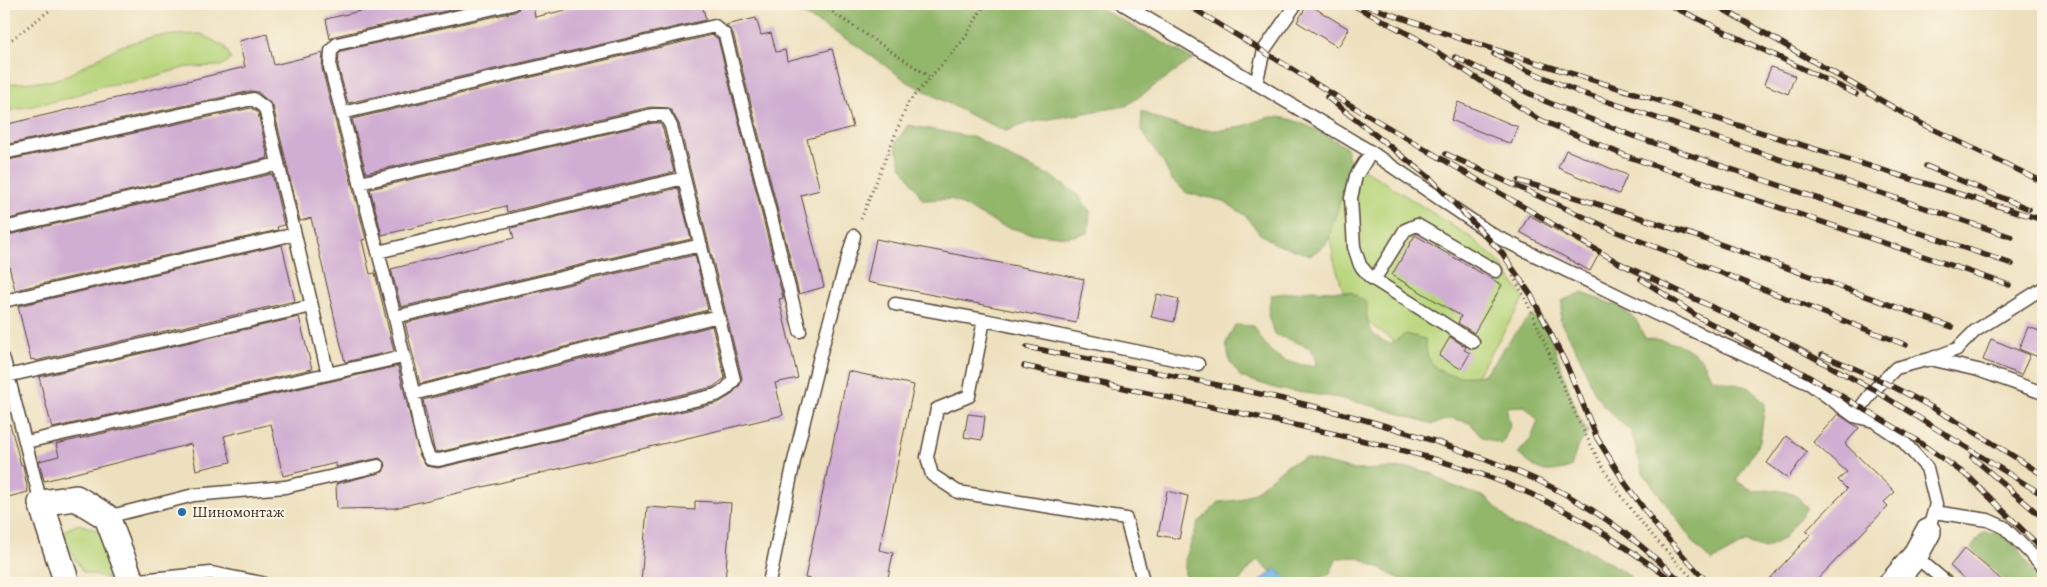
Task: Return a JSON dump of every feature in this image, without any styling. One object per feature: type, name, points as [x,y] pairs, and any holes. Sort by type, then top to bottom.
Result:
[{"type":"street","points":[[67,583],[41,503],[76,498],[107,518],[127,582]]},
{"type":"street","points":[[1892,583],[1916,556],[1931,522]]},
{"type":"lane","points":[[360,183],[652,115],[665,115],[671,126],[734,380],[726,389],[716,395],[439,460],[430,459],[425,450],[395,317],[360,183],[330,67],[331,51],[337,44],[512,4]]},
{"type":"lane","points":[[1123,4],[1371,152],[1493,235],[1656,314],[1810,384],[1854,416],[1874,421],[1902,440],[1927,468],[1936,504],[1931,522],[1988,520],[2004,528],[2043,566]]},
{"type":"lane","points":[[1256,84],[1264,50],[1296,4]]},
{"type":"lane","points":[[342,113],[715,26],[725,35],[800,331]]},
{"type":"lane","points":[[4,152],[254,99],[265,108],[328,374]]},
{"type":"lane","points":[[1371,152],[1356,176],[1351,198],[1354,247],[1360,265],[1374,280],[1474,342]]},
{"type":"lane","points":[[4,228],[278,164]]},
{"type":"lane","points":[[378,252],[684,178]]},
{"type":"lane","points":[[1374,280],[1406,230],[1417,225],[1496,271]]},
{"type":"lane","points":[[4,301],[295,234]]},
{"type":"lane","points":[[769,583],[794,461],[822,348],[854,236]]},
{"type":"lane","points":[[395,317],[700,245]]},
{"type":"lane","points":[[1854,416],[1874,390],[1896,368],[1930,359],[1957,349],[1975,331],[2043,288]]},
{"type":"lane","points":[[895,304],[984,320],[1198,364]]},
{"type":"lane","points":[[7,376],[312,306]]},
{"type":"lane","points":[[413,394],[718,316]]},
{"type":"lane","points":[[984,320],[969,396],[937,409],[927,457],[932,475],[958,492],[1126,520],[1142,577],[1141,583]]},
{"type":"lane","points":[[26,442],[403,357]]},
{"type":"lane","points":[[1930,359],[1978,370],[2043,393]]},
{"type":"lane","points":[[4,360],[41,503]]},
{"type":"lane","points":[[107,518],[194,495],[285,487],[378,466]]},
{"type":"lane","points":[[1916,556],[1947,583]]},
{"type":"lane","points":[[127,582],[211,573],[262,583]]},
{"type":"path","points":[[4,45],[58,4]]},
{"type":"path","points":[[820,4],[930,77]]},
{"type":"path","points":[[854,236],[908,103],[964,38],[985,4]]},
{"type":"path","points":[[1510,270],[1526,298],[1589,441],[1616,488],[1648,531],[1697,583]]},
{"type":"path","points":[[4,578],[16,583]]},
{"type":"green space","points":[[786,4],[964,4],[976,11],[986,4],[1092,4],[1193,59],[1126,106],[1027,123],[1006,131],[974,117],[908,82],[856,45]]},
{"type":"green space","points":[[201,34],[225,47],[231,59],[221,66],[187,67],[137,81],[101,86],[69,98],[4,112],[4,84],[50,81],[66,76],[118,47],[155,36]]},
{"type":"green space","points":[[1142,111],[1177,125],[1201,130],[1226,129],[1272,117],[1281,118],[1310,127],[1346,147],[1351,166],[1327,243],[1311,255],[1275,244],[1259,233],[1247,217],[1224,201],[1187,193],[1172,180],[1163,162],[1141,130]]},
{"type":"green space","points":[[908,125],[977,138],[1011,158],[1051,176],[1079,196],[1090,211],[1088,233],[1068,237],[1029,233],[1000,225],[951,199],[923,200],[901,165],[895,143]]},
{"type":"green space","points":[[1345,157],[1473,239],[1501,264],[1524,299],[1466,393],[1359,316],[1343,290],[1334,260],[1328,228]]},
{"type":"green space","points":[[1312,290],[1351,292],[1367,303],[1368,323],[1377,337],[1390,344],[1406,334],[1425,339],[1428,357],[1434,366],[1446,373],[1460,376],[1483,375],[1518,329],[1532,315],[1548,329],[1578,416],[1588,432],[1577,448],[1571,467],[1554,471],[1542,470],[1536,468],[1518,453],[1531,439],[1538,421],[1525,406],[1506,407],[1510,426],[1502,444],[1483,438],[1470,423],[1451,418],[1433,424],[1384,409],[1339,398],[1278,389],[1241,377],[1230,362],[1226,343],[1235,325],[1254,326],[1265,345],[1278,357],[1286,361],[1295,364],[1317,366],[1311,348],[1274,334],[1268,315],[1271,295]]},
{"type":"green space","points":[[1582,293],[1620,307],[1636,320],[1645,338],[1668,342],[1690,350],[1702,360],[1711,378],[1751,388],[1765,404],[1760,441],[1736,481],[1754,491],[1774,490],[1794,493],[1807,508],[1783,539],[1765,548],[1746,542],[1712,561],[1698,548],[1642,471],[1632,433],[1603,405],[1594,391],[1579,355],[1560,320],[1563,300]]},
{"type":"green space","points":[[1305,458],[1355,470],[1413,468],[1433,474],[1450,485],[1487,498],[1514,526],[1555,536],[1591,552],[1628,574],[1633,583],[1408,583],[1357,557],[1337,558],[1329,575],[1307,580],[1298,581],[1283,578],[1257,560],[1239,583],[1185,583],[1185,560],[1198,523],[1219,502],[1239,500],[1256,491],[1287,465]]},
{"type":"green space","points":[[79,524],[97,530],[115,559],[110,579],[83,572],[63,538],[65,530]]},
{"type":"green space","points":[[1983,532],[2002,533],[2017,547],[2039,583],[2009,583],[2003,579],[1971,548]]},
{"type":"water","points":[[1276,568],[1290,583],[1258,583]]},
{"type":"building","points":[[390,4],[477,4],[335,36],[330,39],[326,19]]},
{"type":"building","points":[[520,4],[533,4],[535,17],[592,4],[702,4],[706,20],[348,103],[338,66],[341,51],[514,12],[518,10]]},
{"type":"building","points":[[1308,4],[1349,29],[1338,47],[1297,22]]},
{"type":"building","points":[[756,18],[761,35],[771,33],[776,52],[785,50],[787,61],[832,49],[853,127],[807,139],[820,190],[801,195],[824,287],[799,294],[733,33],[726,25]]},
{"type":"building","points":[[267,34],[274,65],[323,53],[322,69],[366,239],[362,240],[370,274],[375,273],[394,351],[345,362],[311,218],[300,221],[273,106],[258,92],[251,91],[4,145],[4,125],[245,67],[239,41]]},
{"type":"building","points":[[713,35],[718,39],[783,298],[779,299],[798,378],[775,383],[783,415],[395,508],[337,509],[336,484],[383,472],[386,465],[380,458],[336,467],[336,463],[283,476],[271,424],[224,436],[231,462],[196,470],[191,444],[44,481],[39,461],[59,456],[56,444],[398,366],[419,454],[426,466],[438,468],[718,403],[730,396],[740,385],[742,378],[679,124],[670,108],[650,107],[366,173],[352,119]]},
{"type":"building","points":[[1771,67],[1795,76],[1788,94],[1764,84]]},
{"type":"building","points":[[1458,102],[1518,127],[1511,144],[1451,120]]},
{"type":"building","points":[[251,108],[258,113],[268,158],[4,220],[4,161]]},
{"type":"building","points":[[653,123],[660,123],[663,129],[674,172],[507,212],[506,206],[382,235],[370,189]]},
{"type":"building","points":[[1566,150],[1627,175],[1619,194],[1558,168]]},
{"type":"building","points":[[272,174],[284,225],[277,227],[278,230],[15,290],[4,246],[4,236]]},
{"type":"building","points":[[678,188],[691,239],[401,307],[391,269],[514,238],[511,228]]},
{"type":"building","points":[[1529,215],[1599,254],[1590,271],[1520,232]]},
{"type":"building","points":[[1415,235],[1502,285],[1474,333],[1458,323],[1461,316],[1392,275]]},
{"type":"building","points":[[876,239],[1084,279],[1076,323],[867,282]]},
{"type":"building","points":[[282,245],[295,301],[35,361],[34,359],[31,360],[18,306]]},
{"type":"building","points":[[695,255],[708,310],[420,384],[405,323]]},
{"type":"building","points":[[1157,294],[1179,299],[1174,322],[1151,317]]},
{"type":"building","points":[[299,317],[312,369],[52,428],[39,377]]},
{"type":"building","points":[[712,326],[725,378],[713,387],[439,452],[434,449],[423,400]]},
{"type":"building","points":[[2028,327],[2043,332],[2043,359],[2019,349]]},
{"type":"building","points":[[1450,337],[1466,347],[1464,350],[1470,353],[1461,369],[1439,356]]},
{"type":"building","points":[[1991,339],[2030,355],[2021,375],[1983,360]]},
{"type":"building","points":[[848,371],[914,385],[879,550],[893,553],[887,583],[829,583],[805,578]]},
{"type":"building","points":[[968,414],[985,416],[982,440],[964,437]]},
{"type":"building","points":[[1838,414],[1859,428],[1845,444],[1895,492],[1884,502],[1888,506],[1814,583],[1766,583],[1810,535],[1806,531],[1847,489],[1838,480],[1847,472],[1813,442]]},
{"type":"building","points":[[10,424],[21,465],[23,465],[28,492],[4,498],[4,425]]},
{"type":"building","points":[[1786,436],[1807,452],[1788,478],[1767,463]]},
{"type":"building","points":[[1167,491],[1188,496],[1179,539],[1158,535]]},
{"type":"building","points":[[695,501],[731,503],[725,583],[641,583],[647,507],[695,510]]},
{"type":"building","points":[[1965,548],[2005,583],[1969,583],[1950,566]]},
{"type":"railway","points":[[1186,4],[1357,109],[1619,263],[1778,338],[1874,390],[2043,495]]},
{"type":"railway","points":[[1351,4],[1416,38],[1538,119],[1626,156],[2009,285]]},
{"type":"railway","points":[[1667,4],[1856,94]]},
{"type":"railway","points":[[1714,4],[1922,124],[2043,182]]},
{"type":"railway","points":[[1368,6],[1464,40],[2043,220]]},
{"type":"railway","points":[[1494,54],[1579,92],[2012,237]]},
{"type":"railway","points":[[1455,57],[1547,102],[1633,136],[2012,264]]},
{"type":"railway","points":[[1327,97],[1430,178],[1502,253],[1531,295],[1567,366],[1597,438],[1625,483],[1657,527],[1708,583]]},
{"type":"railway","points":[[1446,154],[1617,232],[1906,345]]},
{"type":"railway","points":[[1926,166],[2029,209]]},
{"type":"railway","points":[[1519,181],[1683,232],[1952,327]]},
{"type":"railway","points":[[1641,279],[1697,316],[1806,375],[1913,438],[1969,477],[2043,550]]},
{"type":"railway","points":[[1027,347],[1296,402],[1402,431],[1454,448],[1503,466],[1567,495],[1622,531],[1683,583]]},
{"type":"railway","points":[[1822,355],[1880,380],[1936,409],[2043,475]]},
{"type":"railway","points":[[1024,366],[1361,440],[1476,472],[1531,494],[1584,521],[1666,576]]},
{"type":"railway","points":[[1972,457],[2043,518]]},
{"type":"place","name":"Шиномонтаж","points":[[182,512]]}]
